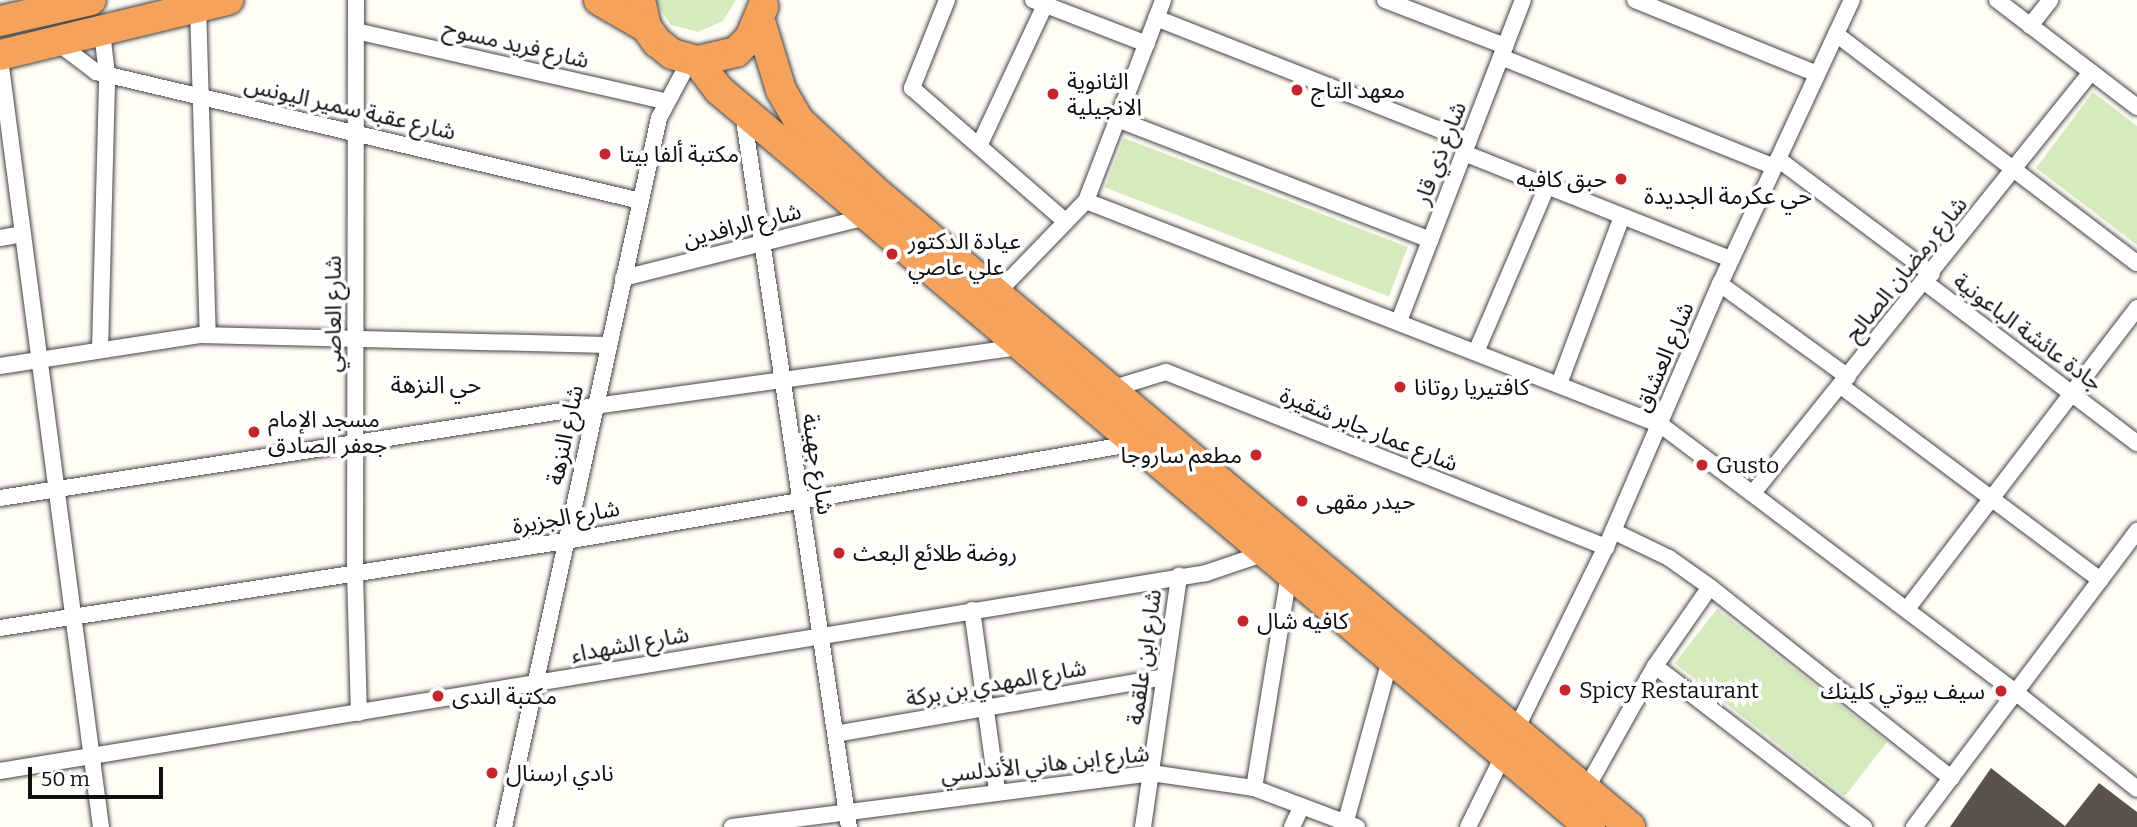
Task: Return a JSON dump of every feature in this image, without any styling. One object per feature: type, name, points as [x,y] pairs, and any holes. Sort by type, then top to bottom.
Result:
[{"type":"highway","points":[[0,21],[90,0]]},
{"type":"highway","points":[[0,57],[102,32],[174,7],[228,0]]},
{"type":"highway","points":[[599,0],[643,13],[664,48],[693,61],[704,75],[742,108],[871,215],[1390,660],[1511,744],[1586,789],[1630,827]]},
{"type":"highway","points":[[693,61],[736,52],[762,10]]},
{"type":"highway","points":[[762,10],[781,90],[799,121],[878,194],[1114,388],[1511,744],[1590,827]]},
{"type":"street","name":"شارع العاصي","points":[[356,0],[355,573],[359,713]]},
{"type":"street","points":[[947,0],[912,88],[1064,220]]},
{"type":"street","points":[[998,292],[1064,220],[1086,201],[1163,0]]},
{"type":"street","name":"جادة عائشة الباعونية","points":[[1385,0],[1503,52],[1776,163],[1929,278],[2137,443]]},
{"type":"street","name":"شارع ذي قار","points":[[1399,321],[1523,0]]},
{"type":"street","points":[[1635,0],[1817,74]]},
{"type":"street","name":"شارع العشاق","points":[[1468,827],[1606,547],[1731,259],[1852,0]]},
{"type":"street","points":[[1997,0],[2137,107]]},
{"type":"street","points":[[2030,26],[2050,0]]},
{"type":"street","points":[[979,146],[1039,2],[1147,44]]},
{"type":"street","points":[[174,7],[204,97],[208,335]]},
{"type":"street","points":[[1156,18],[1466,147],[1547,186],[1731,259]]},
{"type":"street","name":"شارع فريد مسوح","points":[[356,31],[665,101]]},
{"type":"street","points":[[100,351],[107,75],[102,32]]},
{"type":"street","points":[[1836,34],[2137,263]]},
{"type":"street","name":"شارع عقبة سمير اليونس","points":[[58,43],[96,72],[107,75],[641,201]]},
{"type":"street","points":[[0,57],[101,827]]},
{"type":"street","name":"شارع النزهة","points":[[504,827],[608,345],[665,101],[693,61]]},
{"type":"street","name":"شارع رمضان الصالح","points":[[1753,493],[1929,278],[2091,72]]},
{"type":"street","name":"شارع جهينة","points":[[742,108],[849,827]]},
{"type":"street","points":[[1117,119],[1430,240]]},
{"type":"street","points":[[1475,352],[1547,186]]},
{"type":"street","points":[[1086,201],[1661,425],[2014,691],[2137,789]]},
{"type":"street","name":"شارع الرافدين","points":[[623,278],[762,245],[871,215]]},
{"type":"street","points":[[1559,384],[1622,216]]},
{"type":"street","points":[[0,238],[23,234]]},
{"type":"street","points":[[1720,284],[2099,580]]},
{"type":"street","points":[[1907,610],[2137,308]]},
{"type":"street","points":[[0,366],[208,335],[608,345]]},
{"type":"street","points":[[0,498],[782,378],[1025,347]]},
{"type":"street","name":"شارع عمار جابر شقيرة","points":[[1114,388],[1166,372],[1606,547]]},
{"type":"street","name":"شارع الجزيرة","points":[[0,628],[566,541],[800,498],[1137,443]]},
{"type":"street","points":[[1613,531],[1669,558],[1710,587],[1951,778]]},
{"type":"street","points":[[1914,827],[2137,531]]},
{"type":"street","name":"شارع الشهداء","points":[[0,771],[1206,573],[1265,553]]},
{"type":"street","points":[[1254,788],[1289,573]]},
{"type":"street","name":"شارع ابن علقمة","points":[[1143,827],[1179,576]]},
{"type":"street","points":[[1586,789],[1655,666],[1710,587]]},
{"type":"street","points":[[972,610],[997,790]]},
{"type":"street","points":[[1352,824],[1390,660]]},
{"type":"street","points":[[1655,666],[1864,827]]},
{"type":"street","name":"شارع المهدي بن بركة","points":[[835,734],[1164,677]]},
{"type":"street","name":"شارع ابن هاني الأندلسي","points":[[732,827],[997,790],[1151,773],[1254,788],[1352,824]]},
{"type":"street","points":[[1292,827],[1303,806]]},
{"type":"green space","points":[[654,0],[736,0],[723,21],[698,32],[671,25]]},
{"type":"green space","points":[[2093,92],[2137,126],[2137,245],[2036,168]]},
{"type":"green space","points":[[1124,138],[1408,247],[1389,296],[1105,187]]},
{"type":"green space","points":[[1717,609],[1887,742],[1845,796],[1675,663]]},
{"type":"building","points":[[1991,768],[2065,826],[2099,783],[2137,812],[2137,827],[1950,827]]},
{"type":"place","name":"معهد التاج","points":[[1297,90]]},
{"type":"place","name":"الثانوية الانجيلية","points":[[1053,94]]},
{"type":"place","name":"مكتبة ألفا بيتا","points":[[605,154]]},
{"type":"place","name":"حبق كافيه","points":[[1621,179]]},
{"type":"place","name":"عيادة الدكتور علي عاصي","points":[[892,254]]},
{"type":"place","name":"كافتيريا روتانا","points":[[1400,387]]},
{"type":"place","name":"مسجد الإمام جعفر الصادق","points":[[254,432]]},
{"type":"place","name":"مطعم ساروجا","points":[[1256,455]]},
{"type":"place","name":"Gusto","points":[[1702,465]]},
{"type":"place","name":"حيدر مقهى","points":[[1302,501]]},
{"type":"place","name":"روضة طلائع البعث","points":[[839,553]]},
{"type":"place","name":"كافيه شال","points":[[1243,621]]},
{"type":"place","name":"Spicy Restaurant","points":[[1565,690]]},
{"type":"place","name":"سيف بيوتي كلينك","points":[[2001,691]]},
{"type":"place","name":"مكتبة الندى","points":[[438,696]]},
{"type":"place","name":"نادي ارسنال","points":[[492,773]]},
{"type":"district","name":"حي عكرمة الجديدة","points":[[1728,197]]},
{"type":"district","name":"حي النزهة","points":[[436,386]]}]
